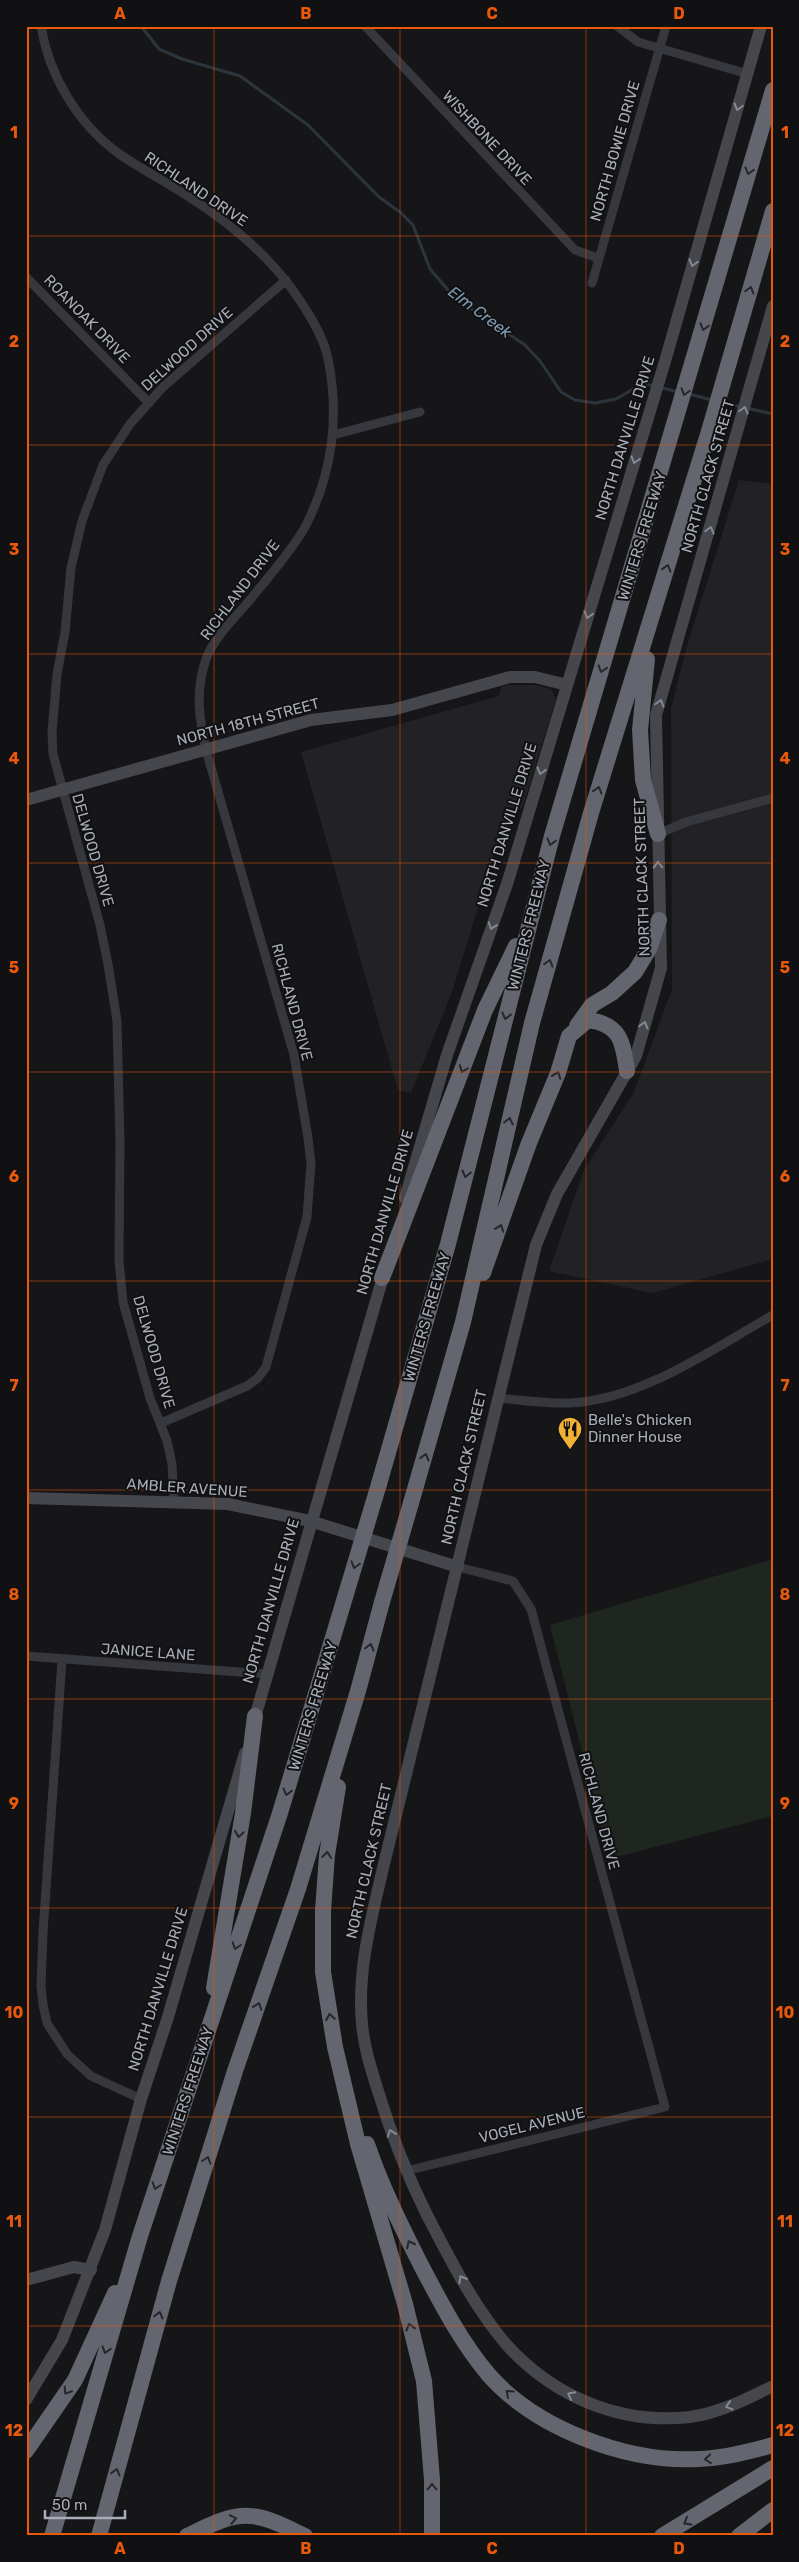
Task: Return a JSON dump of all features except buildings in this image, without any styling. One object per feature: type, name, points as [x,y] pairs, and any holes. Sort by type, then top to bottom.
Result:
[{"type":"highway","name":"WINTERS FREEWAY","points":[[52,2536],[140,2236],[280,1813],[379,1484],[448,1244],[555,827],[694,363],[773,90]]},
{"type":"highway","name":"WINTERS FREEWAY","points":[[99,2536],[168,2281],[235,2071],[298,1889],[358,1691],[463,1322],[532,1023],[591,813],[657,600],[773,211]]},
{"type":"highway","points":[[657,600],[645,676],[640,730],[643,780],[658,834]]},
{"type":"highway","points":[[382,1278],[486,1010],[532,912]]},
{"type":"highway","points":[[463,1322],[496,1242],[529,1143],[558,1073],[569,1036],[592,1005],[612,993],[635,972],[649,949],[659,920]]},
{"type":"highway","points":[[569,1036],[588,1020],[606,1026],[623,1040],[627,1070]]},
{"type":"highway","points":[[358,1691],[327,1855],[323,1911],[324,1972],[335,2047],[358,2144],[424,2380],[432,2480],[432,2536]]},
{"type":"highway","points":[[199,2057],[219,1958],[243,1813],[256,1716]]},
{"type":"highway","points":[[335,2047],[370,2151],[401,2227],[462,2340],[489,2375],[523,2405],[559,2426],[620,2451],[670,2459],[697,2460],[728,2456],[773,2445]]},
{"type":"highway","points":[[26,2451],[74,2380],[140,2236]]},
{"type":"highway","points":[[662,2536],[773,2468]]},
{"type":"highway","points":[[739,2536],[773,2510]]},
{"type":"highway","points":[[187,2536],[218,2522],[249,2516],[282,2525],[305,2536]]},
{"type":"main road","name":"NORTH DANVILLE DRIVE","points":[[26,2400],[62,2340],[91,2270],[105,2230],[141,2099],[168,2017],[256,1716],[310,1521],[447,1055],[508,881],[666,358],[761,26]]},
{"type":"main road","name":"NORTH CLACK STREET","points":[[773,306],[656,715],[660,968],[636,1056],[557,1194],[536,1245],[497,1398],[458,1568],[363,1958],[360,1998],[362,2027],[369,2062],[391,2134],[406,2171],[448,2255],[472,2297],[504,2341],[527,2365],[552,2384],[587,2404],[645,2417],[690,2417],[740,2403],[773,2386]]},
{"type":"main road","name":"NORTH 18TH STREET","points":[[26,800],[310,720],[392,710],[510,677],[535,677],[567,685]]},
{"type":"main road","name":"AMBLER AVENUE","points":[[26,1498],[228,1504],[310,1521],[458,1568]]},
{"type":"main road","points":[[26,2280],[74,2266],[91,2270]]},
{"type":"street","name":"RICHLAND DRIVE","points":[[41,26],[54,73],[71,103],[95,131],[116,151],[186,195],[256,247],[286,280],[310,317],[328,356],[333,388],[333,435],[322,490],[304,529],[207,656],[201,678],[198,706],[206,750],[294,1054],[308,1138],[310,1184],[302,1240],[266,1367],[258,1378],[247,1386],[161,1423]]},
{"type":"street","name":"WISHBONE DRIVE","points":[[364,26],[575,250],[598,258]]},
{"type":"street","points":[[617,26],[638,42],[659,50],[748,74]]},
{"type":"street","name":"NORTH BOWIE DRIVE","points":[[592,283],[666,26]]},
{"type":"street","name":"ROANOAK DRIVE","points":[[26,277],[149,403]]},
{"type":"street","name":"DELWOOD DRIVE","points":[[174,1501],[172,1464],[161,1423],[150,1398],[123,1302],[119,1260],[120,1142],[116,1021],[100,925],[53,754],[52,733],[57,674],[65,632],[71,568],[82,521],[103,466],[130,424],[163,387],[286,280]]},
{"type":"street","points":[[333,435],[420,412]]},
{"type":"street","points":[[658,834],[686,822],[773,798]]},
{"type":"street","points":[[497,1398],[571,1403],[619,1394],[663,1377],[773,1315]]},
{"type":"street","name":"RICHLAND DRIVE","points":[[458,1568],[513,1581],[531,1609],[665,2107]]},
{"type":"street","name":"JANICE LANE","points":[[26,1656],[267,1674]]},
{"type":"street","points":[[62,1660],[43,1932],[41,1986],[43,2006],[47,2023],[67,2054],[91,2076],[141,2099]]},
{"type":"street","name":"VOGEL AVENUE","points":[[406,2171],[665,2107]]},
{"type":"shaded area","points":[[739,480],[773,484],[773,1259],[652,1293],[549,1271],[584,1170],[634,1092],[672,989],[671,708],[687,646]]},
{"type":"shaded area","points":[[509,685],[535,685],[551,689],[556,699],[522,809],[509,807],[452,992],[411,1093],[398,1090],[301,752],[499,696],[501,687]]},
{"type":"shaded area","points":[[773,1559],[773,1816],[609,1859],[550,1625]]},
{"type":"waterway","name":"Elm Creek","points":[[141,26],[159,49],[182,59],[240,76],[308,125],[379,197],[400,212],[413,225],[430,269],[454,297],[525,345],[540,361],[561,392],[575,400],[595,403],[616,399],[644,383],[653,386]]},
{"type":"waterway","name":"Elm Creek","points":[[659,387],[678,392]]},
{"type":"waterway","name":"Elm Creek","points":[[689,394],[712,400]]},
{"type":"waterway","name":"Elm Creek","points":[[723,402],[741,407]]},
{"type":"waterway","name":"Elm Creek","points":[[747,408],[773,414]]},
{"type":"place","name":"Belle's Chicken Dinner House","points":[[570,1450]]}]
